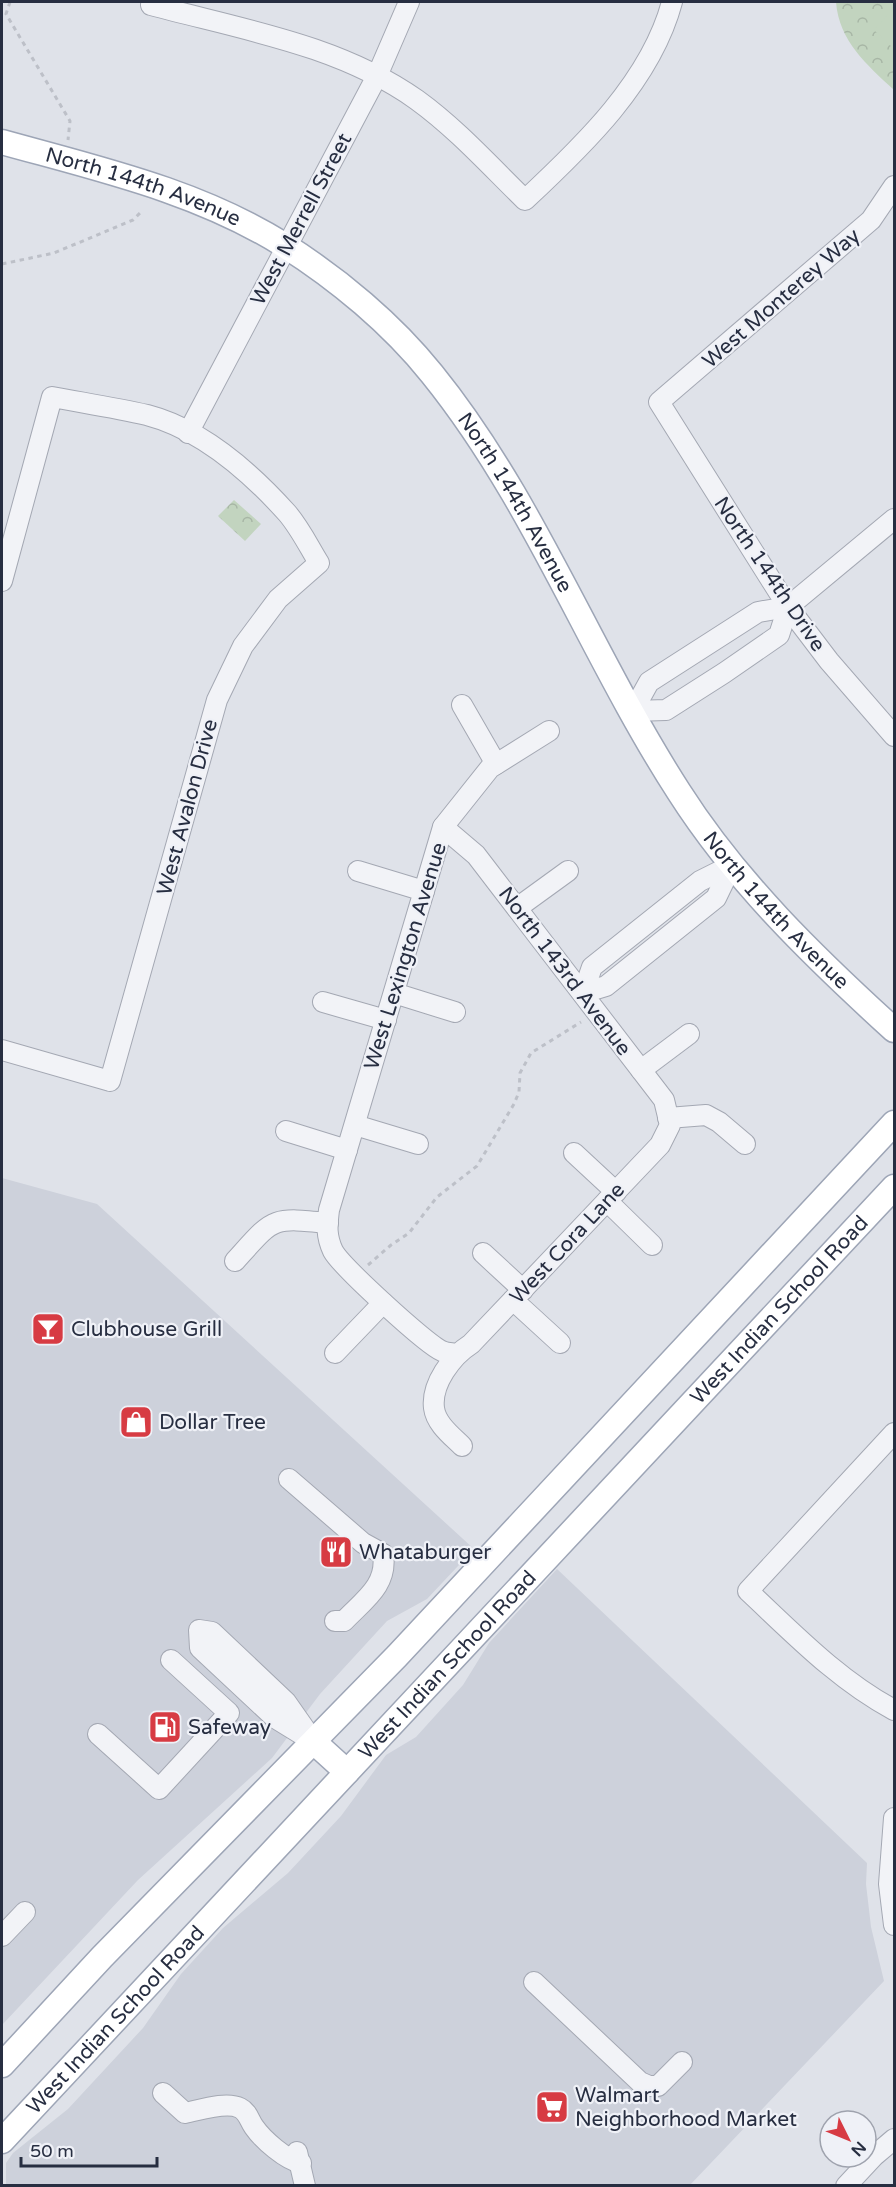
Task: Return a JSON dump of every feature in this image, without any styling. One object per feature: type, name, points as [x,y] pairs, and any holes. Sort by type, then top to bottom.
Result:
[{"type":"main road","name":"North 144th Avenue","points":[[2,142],[165,188],[244,222],[286,247],[375,315],[430,372],[504,478],[679,792],[732,865],[820,963],[894,1030]]},
{"type":"main road","name":"West Indian School Road","points":[[2,2065],[110,1949],[405,1648],[894,1122]]},
{"type":"main road","name":"West Indian School Road","points":[[2,2140],[894,1187]]},
{"type":"main road","points":[[314,1742],[347,1772]]},
{"type":"street","name":"West Merrell Street","points":[[188,433],[377,76],[409,2]]},
{"type":"street","points":[[151,3],[326,52],[377,76],[417,99],[457,132],[525,200],[566,162],[618,106],[645,62],[672,2]]},
{"type":"street","name":"West Monterey Way","points":[[659,402],[872,220],[894,186]]},
{"type":"street","points":[[2,580],[52,398],[149,416],[188,433]]},
{"type":"street","name":"North 144th Drive","points":[[659,402],[789,607],[829,661],[894,736]]},
{"type":"street","name":"West Avalon Drive","points":[[2,1050],[110,1081],[217,700],[243,646],[278,599],[320,563],[281,507],[248,475],[188,433]]},
{"type":"street","points":[[633,711],[666,710],[779,635],[789,607],[894,519]]},
{"type":"street","points":[[633,711],[649,682],[758,612],[789,607]]},
{"type":"street","points":[[462,705],[496,764]]},
{"type":"street","name":"West Lexington Avenue","points":[[356,1276],[334,1252],[326,1233],[347,1150],[443,827],[490,768],[549,731]]},
{"type":"street","name":"North 143rd Avenue","points":[[443,827],[476,855],[596,1010],[664,1100],[669,1122]]},
{"type":"street","points":[[582,993],[592,967],[700,881],[732,865]]},
{"type":"street","points":[[582,993],[606,986],[716,898],[732,865]]},
{"type":"street","points":[[358,871],[424,891]]},
{"type":"street","points":[[516,908],[568,871]]},
{"type":"street","points":[[652,919],[667,938]]},
{"type":"street","points":[[394,993],[455,1012]]},
{"type":"street","points":[[323,1002],[386,1020]]},
{"type":"street","points":[[640,1070],[689,1034]]},
{"type":"street","points":[[669,1122],[706,1115],[719,1122],[745,1144]]},
{"type":"street","name":"West Cora Lane","points":[[456,1354],[471,1344],[660,1145],[669,1122]]},
{"type":"street","points":[[355,1125],[418,1144]]},
{"type":"street","points":[[286,1131],[347,1150]]},
{"type":"street","points":[[574,1153],[652,1245]]},
{"type":"street","points":[[235,1261],[273,1223],[286,1219],[328,1223]]},
{"type":"street","points":[[483,1252],[560,1343]]},
{"type":"street","points":[[356,1276],[383,1303],[441,1351],[456,1354],[439,1384],[434,1408],[442,1425],[462,1446]]},
{"type":"street","points":[[335,1353],[383,1303]]},
{"type":"street","points":[[894,1433],[748,1591],[831,1668],[868,1695],[894,1710]]},
{"type":"street","points":[[289,1479],[363,1543],[382,1554],[385,1570],[378,1585],[344,1621],[335,1621]]},
{"type":"street","points":[[199,1630],[212,1632],[286,1702],[314,1742],[275,1718],[200,1648],[199,1630]]},
{"type":"street","points":[[98,1734],[159,1789],[229,1713],[171,1660]]},
{"type":"street","points":[[894,1818],[888,1884],[894,1925]]},
{"type":"street","points":[[2,1936],[25,1912]]},
{"type":"street","points":[[534,1982],[640,2082],[649,2086],[658,2086],[682,2062]]},
{"type":"street","points":[[164,2093],[185,2113],[230,2106],[240,2108],[248,2115],[254,2127],[291,2161],[301,2163],[305,2186]]},
{"type":"street","points":[[846,2186],[874,2156],[894,2139]]},
{"type":"path","points":[[10,2],[6,14],[70,121],[63,159]]},
{"type":"path","points":[[2,264],[54,253],[134,220],[141,212]]},
{"type":"path","points":[[356,1276],[391,1245],[410,1233],[437,1197],[477,1166],[514,1104],[519,1092],[520,1073],[524,1061],[531,1053],[566,1033],[596,1010]]},
{"type":"shaded area","points":[[2,1178],[97,1204],[474,1549],[427,1599],[387,1621],[320,1694],[272,1758],[138,1880],[2,2025]]},
{"type":"shaded area","points":[[557,1569],[867,1863],[866,1884],[871,1927],[884,1981],[690,2185],[6,2186],[6,2163],[13,2153],[68,2109],[143,2028],[181,1974],[223,1928],[288,1873],[341,1816],[386,1755],[416,1737],[463,1685],[489,1643]]},
{"type":"green space","points":[[836,2],[894,2],[894,90],[856,51],[843,29]]},
{"type":"green space","points":[[894,8],[894,49],[874,30]]},
{"type":"green space","points":[[234,500],[261,524],[245,541],[218,516]]},
{"type":"place","name":"Clubhouse Grill","points":[[48,1329]]},
{"type":"place","name":"Dollar Tree","points":[[136,1422]]},
{"type":"place","name":"Whataburger","points":[[336,1552]]},
{"type":"place","name":"Safeway","points":[[165,1727]]},
{"type":"place","name":"Walmart Neighborhood Market","points":[[552,2107]]}]
